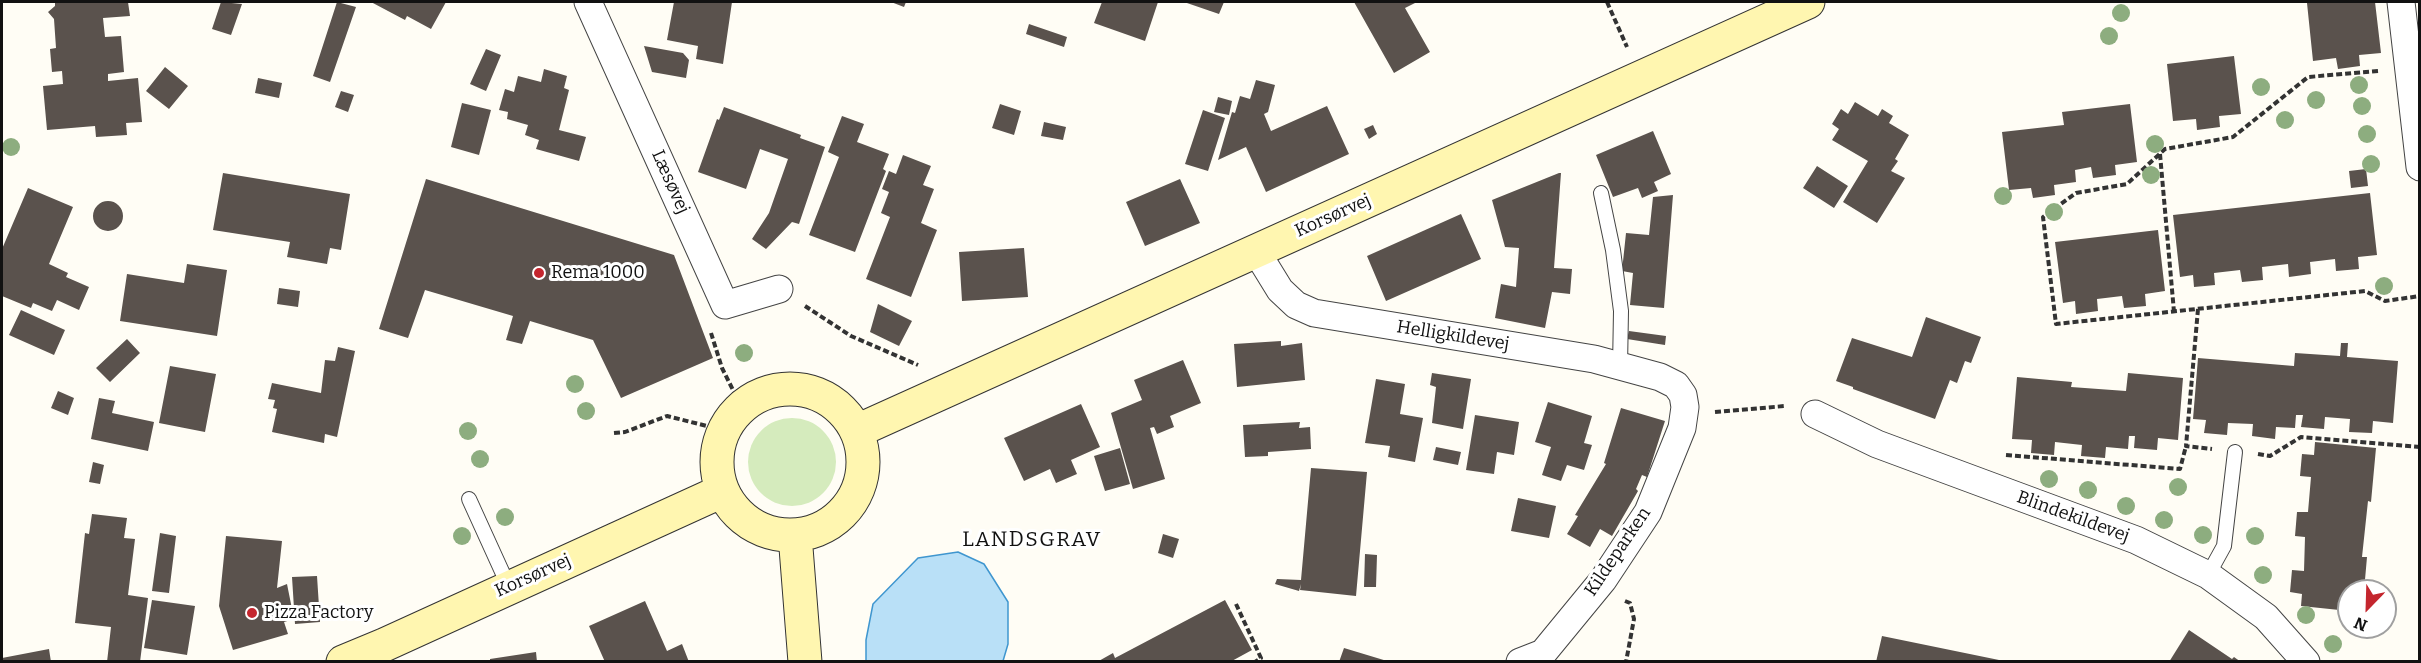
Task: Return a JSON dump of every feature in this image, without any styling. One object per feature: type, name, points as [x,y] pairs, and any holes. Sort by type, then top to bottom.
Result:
[{"type":"street","name":"Korsørvej","points":[[857,431],[1808,2]]},
{"type":"street","points":[[2401,2],[2420,167]]},
{"type":"street","name":"Læsøvej","points":[[594,3],[724,305]]},
{"type":"street","name":"Helligkildevej","points":[[1256,251],[1280,290],[1296,305],[1314,313],[1594,359],[1660,377],[1680,396]]},
{"type":"street","points":[[724,305],[780,289]]},
{"type":"street","points":[[795,388],[814,392],[832,401],[857,431],[862,448],[863,466],[860,483],[853,499],[842,513],[828,524],[795,535],[777,534],[760,529],[744,520],[722,491],[716,461],[732,418],[758,395],[795,388]]},
{"type":"street","name":"Kildeparken","points":[[1520,662],[1543,653],[1594,591],[1648,512],[1682,428],[1680,396]]},
{"type":"street","name":"Blindekildevej","points":[[1815,414],[1877,444],[2136,540],[2208,575],[2266,616],[2306,662]]},
{"type":"street","name":"Korsørvej","points":[[343,662],[722,491]]},
{"type":"street","points":[[795,535],[805,662]]},
{"type":"lane","points":[[1601,194],[1613,250],[1621,311],[1620,367]]},
{"type":"lane","points":[[2208,575],[2224,546],[2235,452]]},
{"type":"lane","points":[[469,499],[509,587]]},
{"type":"path","points":[[1607,2],[1641,77]]},
{"type":"path","points":[[2408,68],[2308,77],[2233,137],[2165,149],[2127,184],[2076,193],[2043,217],[2056,324],[2365,291],[2385,301],[2420,296]]},
{"type":"path","points":[[2160,153],[2174,312]]},
{"type":"path","points":[[780,289],[851,336],[959,384]]},
{"type":"path","points":[[614,433],[625,432],[667,416],[732,418],[722,368],[707,320],[724,305]]},
{"type":"path","points":[[1971,479],[2003,455],[2180,469],[2186,446],[2198,309]]},
{"type":"path","points":[[1680,396],[1711,412],[1784,406],[1815,414]]},
{"type":"path","points":[[2186,446],[2270,456],[2301,437],[2420,447]]},
{"type":"path","points":[[1594,591],[1630,603],[1634,619],[1626,662]]},
{"type":"path","points":[[1236,604],[1261,658],[1255,662]]},
{"type":"green space","points":[[783,418],[801,418],[817,425],[829,437],[836,453],[836,471],[829,487],[817,499],[801,506],[783,506],[767,499],[755,487],[748,471],[748,453],[755,437],[767,425]]},
{"type":"water","points":[[958,552],[984,564],[1008,602],[1008,644],[1003,661],[866,661],[866,640],[873,604],[918,558]]},
{"type":"building","points":[[55,2],[128,2],[130,16],[103,18],[105,37],[121,36],[124,72],[108,74],[108,81],[138,78],[142,122],[126,123],[127,135],[96,137],[95,126],[47,130],[43,86],[63,84],[62,71],[52,72],[50,49],[56,48],[54,19],[48,12],[55,6]]},
{"type":"building","points":[[221,2],[242,4],[231,35],[212,29]]},
{"type":"building","points":[[337,2],[356,7],[330,82],[313,76]]},
{"type":"building","points":[[371,2],[446,2],[431,29],[407,16],[405,20]]},
{"type":"building","points":[[674,2],[732,2],[723,64],[696,59],[698,46],[667,40]]},
{"type":"building","points":[[891,2],[906,2],[904,7]]},
{"type":"building","points":[[1102,2],[1158,2],[1145,41],[1094,23]]},
{"type":"building","points":[[1184,2],[1224,2],[1219,14]]},
{"type":"building","points":[[1354,2],[1417,2],[1405,8],[1430,52],[1394,73]]},
{"type":"building","points":[[2375,2],[2381,53],[2359,55],[2360,66],[2338,69],[2336,58],[2313,61],[2307,3]]},
{"type":"building","points":[[1029,24],[1067,37],[1064,47],[1026,34]]},
{"type":"building","points":[[644,46],[683,53],[689,60],[686,78],[652,72]]},
{"type":"building","points":[[486,49],[501,55],[486,91],[470,84]]},
{"type":"building","points":[[2234,56],[2241,114],[2219,116],[2220,127],[2197,130],[2196,119],[2173,121],[2167,64]]},
{"type":"building","points":[[165,67],[188,86],[169,109],[146,91]]},
{"type":"building","points":[[544,69],[567,76],[564,88],[569,90],[559,130],[586,137],[579,161],[536,149],[539,140],[525,135],[528,125],[507,119],[508,112],[499,110],[505,89],[514,92],[518,76],[541,82]]},
{"type":"building","points":[[258,78],[282,83],[279,98],[255,93]]},
{"type":"building","points":[[1256,80],[1275,85],[1268,112],[1264,114],[1271,131],[1327,106],[1349,154],[1266,192],[1246,147],[1218,160],[1232,112],[1235,113],[1240,96],[1250,99]]},
{"type":"building","points":[[341,91],[354,95],[348,112],[335,107]]},
{"type":"building","points":[[1218,97],[1232,101],[1229,115],[1214,112]]},
{"type":"building","points":[[1855,102],[1878,116],[1882,109],[1893,116],[1889,123],[1909,135],[1891,171],[1905,178],[1877,223],[1843,202],[1868,161],[1832,140],[1839,129],[1832,124],[1841,109],[1848,114]]},
{"type":"building","points":[[462,103],[491,110],[479,155],[451,147]]},
{"type":"building","points":[[1000,104],[1021,111],[1014,135],[992,128]]},
{"type":"building","points":[[2130,104],[2137,162],[2115,165],[2116,175],[2093,178],[2091,167],[2075,170],[2076,182],[2054,185],[2055,195],[2033,198],[2031,188],[2009,190],[2002,132],[2064,125],[2062,112]]},
{"type":"building","points":[[724,107],[801,135],[800,138],[825,147],[799,224],[792,222],[766,249],[752,239],[769,213],[788,159],[760,149],[746,189],[698,172],[717,119],[719,120]]},
{"type":"building","points":[[1203,110],[1225,118],[1208,171],[1185,164]]},
{"type":"building","points":[[842,116],[864,124],[857,142],[889,154],[883,169],[886,171],[855,252],[809,235],[839,157],[828,152]]},
{"type":"building","points":[[1044,122],[1066,127],[1063,140],[1041,136]]},
{"type":"building","points":[[1373,125],[1377,134],[1369,139],[1364,129]]},
{"type":"building","points":[[1653,131],[1671,174],[1654,182],[1658,191],[1642,198],[1638,188],[1613,197],[1596,155]]},
{"type":"building","points":[[903,155],[931,166],[923,185],[934,189],[921,223],[937,230],[911,297],[866,279],[890,217],[881,213],[889,192],[882,189],[889,171],[896,174]]},
{"type":"building","points":[[1817,166],[1848,186],[1834,208],[1803,188]]},
{"type":"building","points":[[2366,169],[2368,186],[2351,188],[2349,171]]},
{"type":"building","points":[[223,173],[350,194],[341,250],[330,248],[327,264],[287,257],[290,242],[213,230]]},
{"type":"building","points":[[1561,173],[1554,268],[1572,269],[1570,294],[1552,292],[1545,328],[1495,318],[1501,284],[1516,287],[1519,248],[1505,247],[1492,200]]},
{"type":"building","name":"Rema 1000","points":[[426,179],[674,255],[713,358],[621,398],[593,340],[530,321],[522,344],[506,340],[513,316],[425,290],[408,338],[379,329]]},
{"type":"building","points":[[1180,179],[1200,223],[1145,246],[1126,202]]},
{"type":"building","points":[[28,188],[73,207],[49,264],[68,273],[66,277],[89,287],[79,310],[57,300],[52,311],[33,303],[31,308],[2,296],[2,249]]},
{"type":"building","points":[[2370,193],[2377,255],[2358,257],[2359,269],[2336,271],[2335,259],[2310,262],[2311,274],[2289,277],[2288,264],[2262,267],[2263,280],[2242,282],[2240,270],[2214,273],[2215,285],[2194,287],[2193,275],[2180,277],[2173,215]]},
{"type":"building","points":[[1673,195],[1664,308],[1630,305],[1633,273],[1622,271],[1626,233],[1649,235],[1653,197]]},
{"type":"building","points":[[108,201],[114,202],[122,210],[122,222],[114,230],[108,231],[102,230],[94,222],[93,216],[94,210],[102,202]]},
{"type":"building","points":[[1461,214],[1481,259],[1386,301],[1367,256]]},
{"type":"building","points":[[2158,230],[2165,291],[2145,294],[2146,306],[2124,308],[2122,296],[2097,299],[2098,311],[2076,314],[2075,301],[2063,303],[2055,242]]},
{"type":"building","points":[[1024,248],[1028,297],[962,301],[959,252]]},
{"type":"building","points":[[187,264],[227,270],[217,336],[120,321],[127,274],[184,283]]},
{"type":"building","points":[[279,288],[300,291],[298,307],[277,304]]},
{"type":"building","points":[[878,304],[912,321],[899,346],[870,332]]},
{"type":"building","points":[[21,310],[65,330],[54,355],[9,335]]},
{"type":"building","points":[[1926,317],[1981,337],[1971,363],[1965,361],[1957,383],[1950,380],[1935,419],[1836,381],[1852,338],[1912,357]]},
{"type":"building","points":[[1629,331],[1666,336],[1665,345],[1627,339]]},
{"type":"building","points":[[127,339],[140,353],[110,382],[96,368]]},
{"type":"building","points":[[1281,341],[1281,346],[1302,343],[1305,380],[1237,387],[1234,344]]},
{"type":"building","points":[[2341,343],[2348,343],[2347,357],[2398,361],[2393,423],[2373,421],[2372,433],[2349,432],[2350,419],[2325,417],[2324,429],[2301,427],[2303,415],[2296,415],[2295,428],[2276,427],[2275,439],[2252,436],[2253,424],[2228,423],[2227,435],[2204,433],[2206,420],[2193,419],[2198,358],[2294,366],[2295,353],[2340,356]]},
{"type":"building","points":[[338,347],[355,351],[337,437],[325,434],[324,443],[272,432],[277,409],[273,408],[275,400],[268,399],[272,383],[321,393],[325,360],[335,361]]},
{"type":"building","points":[[1183,360],[1201,403],[1170,416],[1174,427],[1157,434],[1154,427],[1150,428],[1165,479],[1133,489],[1111,413],[1142,400],[1134,380]]},
{"type":"building","points":[[170,366],[216,374],[205,432],[159,423]]},
{"type":"building","points":[[1432,373],[1471,379],[1463,429],[1432,423],[1436,387],[1430,385]]},
{"type":"building","points":[[2128,373],[2183,378],[2178,440],[2158,438],[2157,450],[2134,448],[2135,436],[2129,436],[2128,449],[2106,447],[2105,458],[2081,456],[2082,445],[2055,442],[2054,455],[2031,453],[2032,440],[2012,439],[2017,377],[2072,382],[2071,387],[2126,391]]},
{"type":"building","points":[[1376,379],[1405,384],[1400,414],[1423,418],[1415,462],[1388,457],[1390,446],[1365,443]]},
{"type":"building","points":[[58,391],[74,398],[68,415],[51,408]]},
{"type":"building","points":[[99,398],[115,401],[112,413],[154,422],[148,451],[91,439]]},
{"type":"building","points":[[1548,402],[1592,416],[1584,443],[1592,445],[1584,470],[1567,465],[1561,481],[1542,475],[1551,447],[1535,442]]},
{"type":"building","points":[[1081,404],[1100,447],[1071,460],[1077,474],[1056,483],[1050,469],[1024,481],[1004,438]]},
{"type":"building","points":[[1621,408],[1665,421],[1647,477],[1642,475],[1636,489],[1638,491],[1612,536],[1600,529],[1590,547],[1567,534],[1578,516],[1575,515],[1606,464],[1604,463]]},
{"type":"building","points":[[1475,415],[1519,422],[1514,455],[1497,452],[1494,474],[1466,470]]},
{"type":"building","points":[[1300,422],[1299,428],[1310,427],[1311,449],[1268,452],[1268,456],[1245,457],[1243,425]]},
{"type":"building","points":[[2315,442],[2376,448],[2371,502],[2368,501],[2362,557],[2367,557],[2365,579],[2337,579],[2337,610],[2301,606],[2302,594],[2290,592],[2292,570],[2304,571],[2305,537],[2295,536],[2297,512],[2308,512],[2311,477],[2300,476],[2302,454],[2314,455]]},
{"type":"building","points":[[1436,447],[1461,452],[1458,465],[1433,460]]},
{"type":"building","points":[[1120,448],[1130,484],[1105,491],[1094,456]]},
{"type":"building","points":[[93,462],[104,465],[100,484],[89,482]]},
{"type":"building","points":[[1311,468],[1367,472],[1356,596],[1300,590],[1301,584],[1299,591],[1275,584],[1277,579],[1301,580]]},
{"type":"building","points":[[1518,498],[1556,506],[1549,538],[1511,531]]},
{"type":"building","points":[[92,514],[127,518],[124,538],[135,539],[128,595],[148,598],[140,662],[107,662],[111,627],[75,623],[85,533],[89,534]]},
{"type":"building","points":[[160,533],[176,536],[169,593],[152,591]]},
{"type":"building","points":[[1163,534],[1179,539],[1173,558],[1158,553]]},
{"type":"building","points":[[226,536],[282,541],[277,588],[287,584],[294,619],[284,622],[288,634],[233,650],[219,606]]},
{"type":"building","points":[[1365,554],[1377,555],[1376,587],[1364,587]]},
{"type":"building","points":[[317,576],[320,622],[295,624],[292,577]]},
{"type":"building","points":[[152,600],[195,606],[187,655],[144,648]]},
{"type":"building","points":[[1225,600],[1252,650],[1230,662],[1097,662],[1113,653],[1115,658]]},
{"type":"building","points":[[645,601],[667,651],[682,644],[689,662],[605,662],[589,626]]},
{"type":"building","points":[[2189,630],[2232,659],[2234,657],[2241,662],[2169,662]]},
{"type":"building","points":[[1882,636],[1999,660],[1999,662],[1876,662]]},
{"type":"building","points":[[1344,648],[1387,661],[1387,662],[1339,662]]},
{"type":"building","points":[[49,649],[51,662],[2,662],[2,658]]},
{"type":"building","points":[[536,652],[537,662],[490,662],[490,659]]},
{"type":"place","name":"Rema 1000","points":[[539,273]]},
{"type":"place","name":"Pizza Factory","points":[[252,613]]},
{"type":"district","name":"LANDSGRAV","points":[[1032,540]]}]
